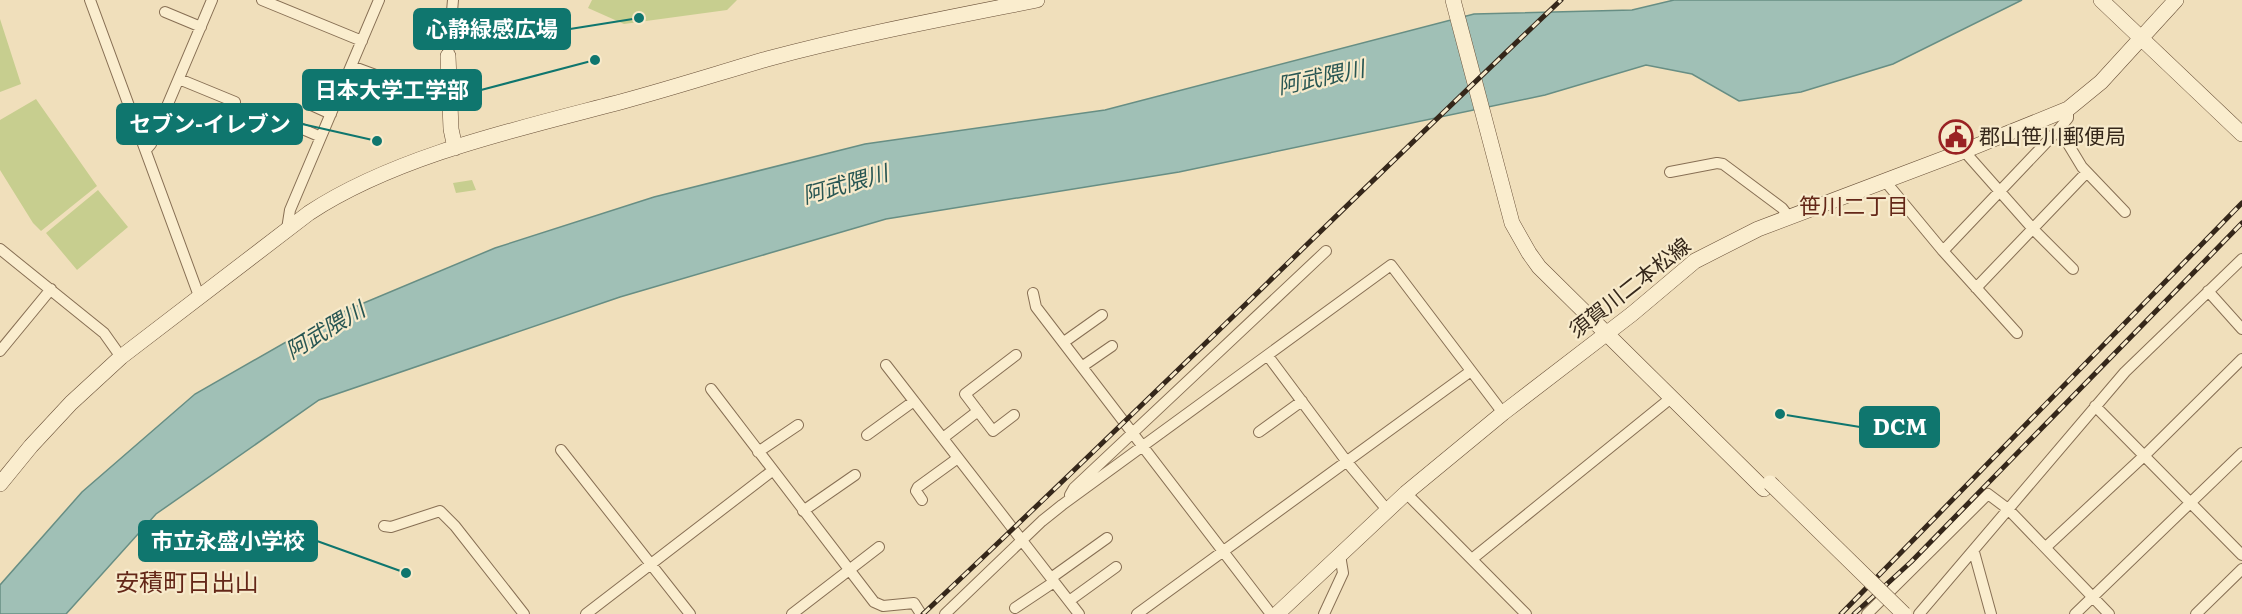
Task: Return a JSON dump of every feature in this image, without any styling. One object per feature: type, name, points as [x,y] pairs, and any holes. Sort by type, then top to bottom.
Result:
[{"type":"street","points":[[90,0],[199,296]]},
{"type":"street","points":[[146,150],[151,144],[212,0]]},
{"type":"street","points":[[262,0],[362,41]]},
{"type":"street","points":[[287,229],[291,210],[379,0]]},
{"type":"street","points":[[453,0],[448,56],[451,129],[455,148]]},
{"type":"street","points":[[0,484],[71,403],[121,357],[309,213],[344,191],[369,179],[455,148],[769,59],[896,28],[1037,0]]},
{"type":"street","points":[[1453,0],[1512,223],[1539,267],[1608,332],[1671,398],[1904,614]]},
{"type":"street","name":"須賀川二本松線","points":[[1277,614],[1406,494],[1503,413],[1695,261],[1733,241],[1789,217],[2068,109],[2101,82],[2176,0]]},
{"type":"street","points":[[2104,3],[2242,134]]},
{"type":"street","points":[[165,12],[201,27]]},
{"type":"street","points":[[351,66],[435,97]]},
{"type":"street","points":[[179,79],[235,102]]},
{"type":"street","points":[[309,104],[331,114]]},
{"type":"street","points":[[1943,251],[2059,129],[2068,118],[2068,109]]},
{"type":"street","points":[[286,122],[321,136]]},
{"type":"street","points":[[2059,129],[2087,172],[2125,212]]},
{"type":"street","points":[[1964,151],[2033,230],[2073,270]]},
{"type":"street","points":[[1670,171],[1723,164],[1782,208],[1789,217]]},
{"type":"street","points":[[1976,288],[2087,172]]},
{"type":"street","points":[[1885,181],[1943,251],[2017,333]]},
{"type":"street","points":[[0,249],[104,333],[121,357]]},
{"type":"street","points":[[1068,501],[1074,488],[1326,251]]},
{"type":"street","points":[[1919,614],[2125,372],[2242,259]]},
{"type":"street","points":[[945,614],[1022,540],[1068,501],[1391,265],[1503,413]]},
{"type":"street","points":[[0,351],[51,289]]},
{"type":"street","points":[[2208,291],[2242,329]]},
{"type":"street","points":[[1033,293],[1036,307],[1272,614]]},
{"type":"street","points":[[1064,342],[1102,315]]},
{"type":"street","points":[[1608,332],[1652,368],[1894,614]]},
{"type":"street","points":[[1083,366],[1112,346]]},
{"type":"street","points":[[1014,415],[993,431],[965,394],[1016,355]]},
{"type":"street","points":[[1268,356],[1347,462],[1388,511]]},
{"type":"street","points":[[2046,547],[2145,455],[2242,359]]},
{"type":"street","points":[[886,365],[1078,614]]},
{"type":"street","points":[[1137,614],[1471,371]]},
{"type":"street","points":[[711,389],[874,602],[883,606],[914,603],[921,614]]},
{"type":"street","points":[[1472,559],[1671,398]]},
{"type":"street","points":[[867,435],[914,401]]},
{"type":"street","points":[[1259,432],[1302,401]]},
{"type":"street","points":[[2096,406],[2242,555]]},
{"type":"street","points":[[942,438],[978,411]]},
{"type":"street","points":[[758,452],[798,425]]},
{"type":"street","points":[[561,450],[690,614]]},
{"type":"street","points":[[2075,614],[2242,453]]},
{"type":"street","points":[[922,500],[916,491],[918,487],[958,458]]},
{"type":"street","points":[[586,614],[772,471]]},
{"type":"street","points":[[803,511],[855,475]]},
{"type":"street","points":[[1406,494],[1526,614]]},
{"type":"street","points":[[1867,614],[1988,495],[2008,509],[2109,614]]},
{"type":"street","points":[[384,526],[391,527],[440,511],[455,526],[524,614]]},
{"type":"street","points":[[1015,608],[1107,538]]},
{"type":"street","points":[[792,614],[879,547]]},
{"type":"street","points":[[1974,552],[1992,614]]},
{"type":"street","points":[[1329,612],[1343,573],[1340,555]]},
{"type":"street","points":[[1069,601],[1116,567]]},
{"type":"street","points":[[2196,614],[2242,569]]},
{"type":"green space","points":[[592,0],[737,0],[727,10],[624,24],[588,8]]},
{"type":"green space","points":[[0,19],[21,84],[0,92]]},
{"type":"green space","points":[[36,99],[97,186],[41,231],[33,223],[0,170],[0,120]]},
{"type":"green space","points":[[472,180],[476,190],[456,193],[453,183]]},
{"type":"green space","points":[[98,190],[128,227],[77,270],[46,233]]},
{"type":"water","name":"阿武隈川","points":[[1674,0],[2022,0],[1893,64],[1801,92],[1739,101],[1692,74],[1646,65],[1545,95],[1179,172],[886,219],[620,297],[319,400],[156,514],[66,614],[0,614],[0,585],[82,492],[195,394],[328,318],[495,248],[654,197],[865,144],[1105,110],[1474,14],[1632,10]]},
{"type":"railway","points":[[923,614],[1561,0]]},
{"type":"railway","points":[[1841,614],[2242,203]]},
{"type":"railway","points":[[1854,614],[1911,562],[2242,223]]},
{"type":"place","name":"心静緑感広場","points":[[639,18]]},
{"type":"place","name":"日本大学工学部","points":[[595,60]]},
{"type":"place","name":"郡山笹川郵便局","points":[[1956,137]]},
{"type":"place","name":"セブン-イレブン","points":[[377,141]]},
{"type":"place","name":"DCM","points":[[1780,414]]},
{"type":"place","name":"市立永盛小学校","points":[[406,573]]},
{"type":"district","name":"笹川二丁目","points":[[1854,206]]},
{"type":"district","name":"安積町日出山","points":[[187,583]]}]
